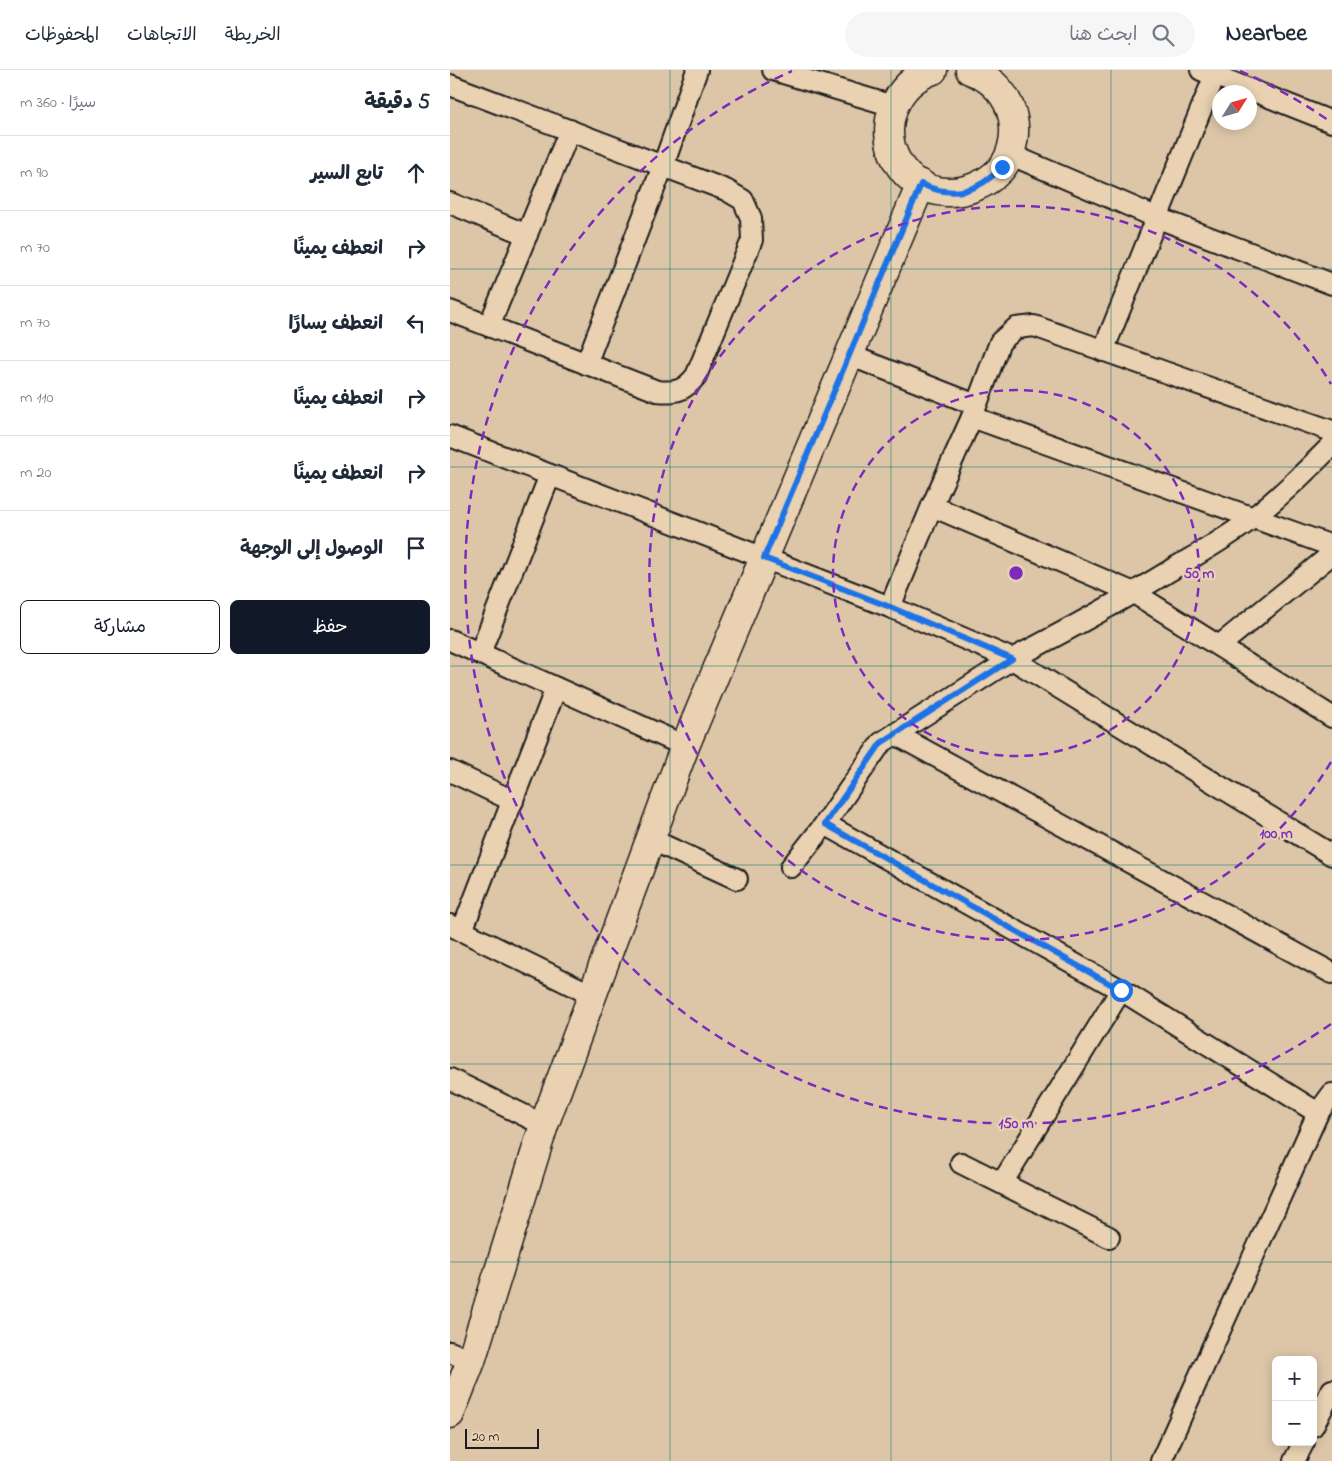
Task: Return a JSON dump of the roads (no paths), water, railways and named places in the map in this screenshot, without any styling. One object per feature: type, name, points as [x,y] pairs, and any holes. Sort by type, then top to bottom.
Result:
[{"type":"street","points":[[586,364],[663,166],[697,70]]},
{"type":"street","points":[[773,70],[893,106]]},
{"type":"street","points":[[933,70],[924,73],[900,92],[893,106],[889,128],[892,150],[899,164],[909,176],[935,190],[950,193],[965,191],[979,186],[992,178],[1010,154],[1013,139],[1014,124],[1004,96],[994,84],[982,75],[970,70]]},
{"type":"street","points":[[1103,351],[1158,218],[1208,73],[1332,122]]},
{"type":"street","points":[[450,85],[726,190],[743,200],[751,218],[752,240],[696,376],[688,386],[672,392],[657,391],[450,311]]},
{"type":"street","points":[[489,326],[570,130]]},
{"type":"street","points":[[1010,154],[1158,218],[1332,284]]},
{"type":"street","points":[[450,1414],[461,1356],[544,1125],[685,746],[921,184]]},
{"type":"street","points":[[450,203],[527,235]]},
{"type":"street","points":[[890,607],[974,411],[1000,342],[1016,328],[1034,326],[1332,431]]},
{"type":"street","points":[[849,355],[974,411],[1253,518],[1332,546]]},
{"type":"street","points":[[450,436],[890,607],[1012,659],[1332,856]]},
{"type":"street","points":[[791,867],[825,824],[881,743],[1012,659],[1134,592],[1253,518],[1302,475],[1332,445]]},
{"type":"street","points":[[480,653],[550,475]]},
{"type":"street","points":[[932,506],[1134,592],[1332,717]]},
{"type":"street","points":[[1220,646],[1332,554]]},
{"type":"street","points":[[450,640],[685,746]]},
{"type":"street","points":[[556,688],[513,801],[456,928],[592,995]]},
{"type":"street","points":[[895,734],[1332,973]]},
{"type":"street","points":[[450,771],[513,801]]},
{"type":"street","points":[[825,824],[1121,990],[1318,1113]]},
{"type":"street","points":[[650,839],[737,879]]},
{"type":"street","points":[[1002,1183],[1121,990]]},
{"type":"street","points":[[450,1079],[544,1125]]},
{"type":"street","points":[[1161,1461],[1318,1113],[1332,1094]]},
{"type":"street","points":[[961,1163],[1109,1237]]},
{"type":"street","points":[[1317,1418],[1332,1390]]},
{"type":"street","points":[[1294,1461],[1302,1446]]}]
